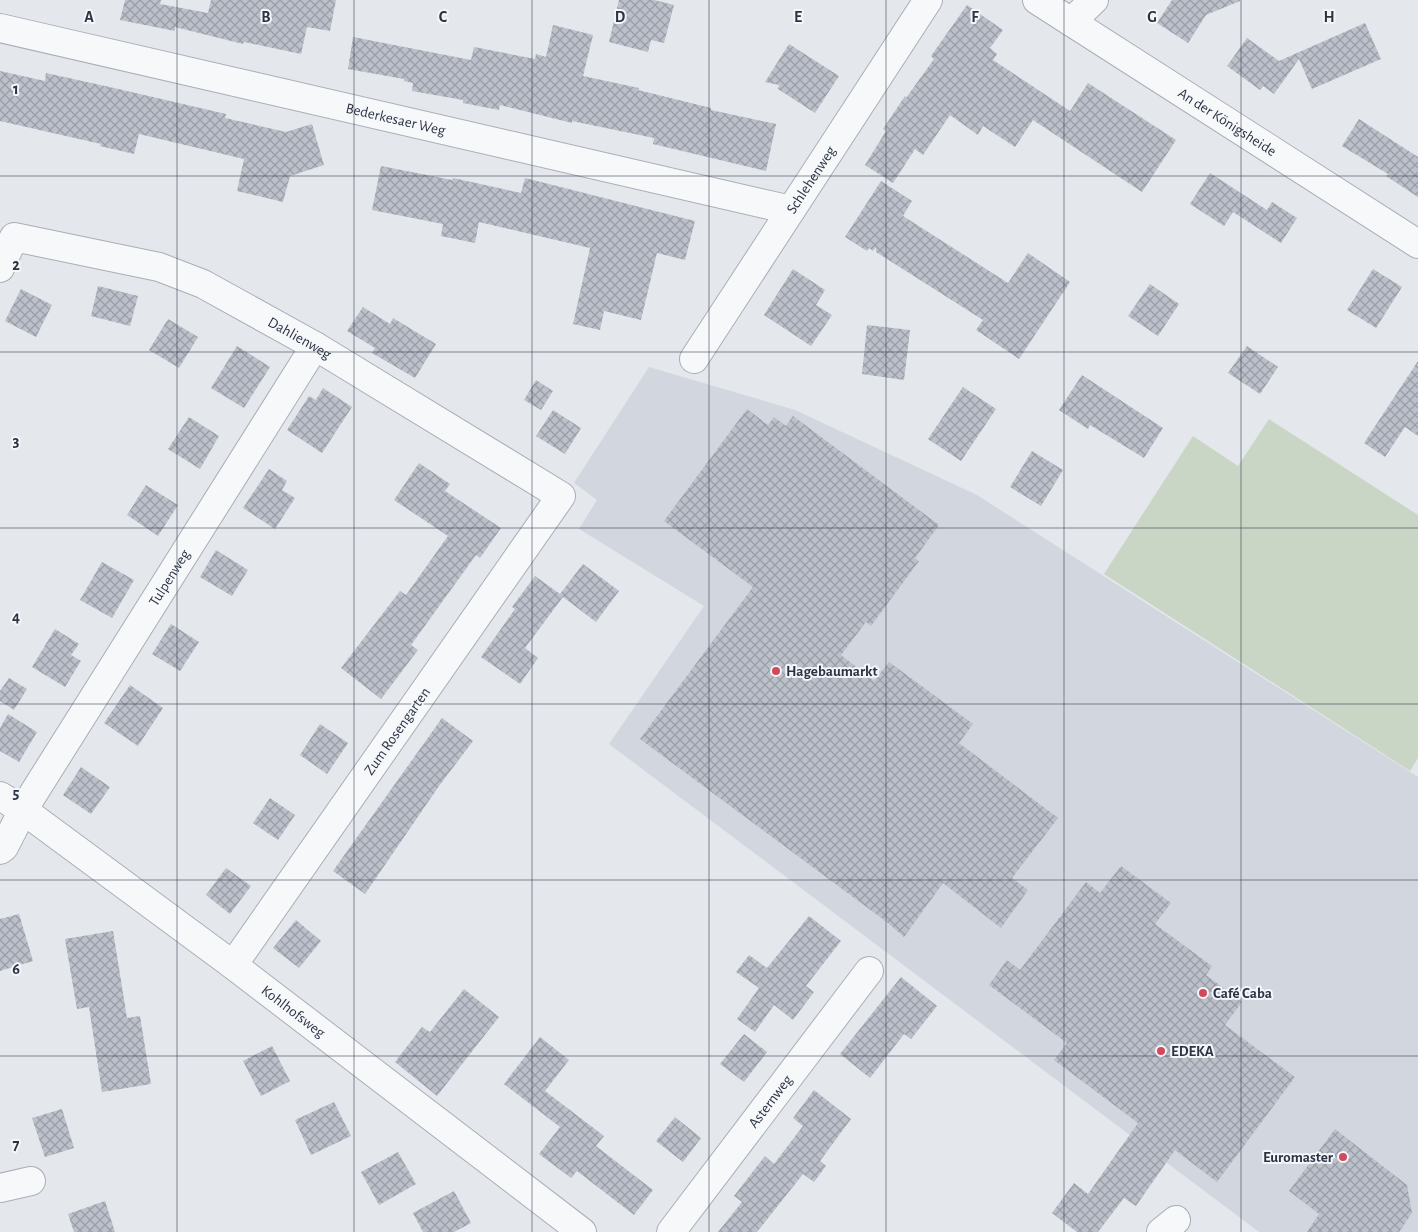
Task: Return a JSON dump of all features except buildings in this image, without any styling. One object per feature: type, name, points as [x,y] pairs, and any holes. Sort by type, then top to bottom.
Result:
[{"type":"street","name":"Schlehenweg","points":[[694,359],[928,0]]},
{"type":"street","name":"An der Königsheide","points":[[1037,0],[1418,244]]},
{"type":"street","points":[[1071,22],[1094,0]]},
{"type":"street","name":"Bederkesaer Weg","points":[[0,28],[791,210]]},
{"type":"street","name":"Dahlienweg","points":[[0,268],[14,237],[159,267],[203,284],[315,346],[561,496]]},
{"type":"street","name":"Tulpenweg","points":[[0,850],[4,847],[23,810],[315,346]]},
{"type":"street","name":"Zum Rosengarten","points":[[233,965],[561,496]]},
{"type":"street","name":"Kohlhofsweg","points":[[0,796],[23,810],[233,965],[582,1232]]},
{"type":"street","name":"Asternweg","points":[[671,1232],[869,971]]},
{"type":"street","points":[[0,1188],[31,1181]]},
{"type":"shaded area","points":[[649,367],[795,410],[977,495],[1418,777],[1418,1232],[1259,1232],[609,744],[704,606],[579,529],[597,500],[574,483]]},
{"type":"green space","points":[[1269,419],[1418,515],[1418,758],[1410,771],[1104,574],[1193,436],[1238,466]]},
{"type":"place","name":"Hagebaumarkt","points":[[776,671]]},
{"type":"place","name":"Café Caba","points":[[1203,993]]},
{"type":"place","name":"EDEKA","points":[[1161,1051]]},
{"type":"place","name":"Euromaster","points":[[1343,1157]]}]
